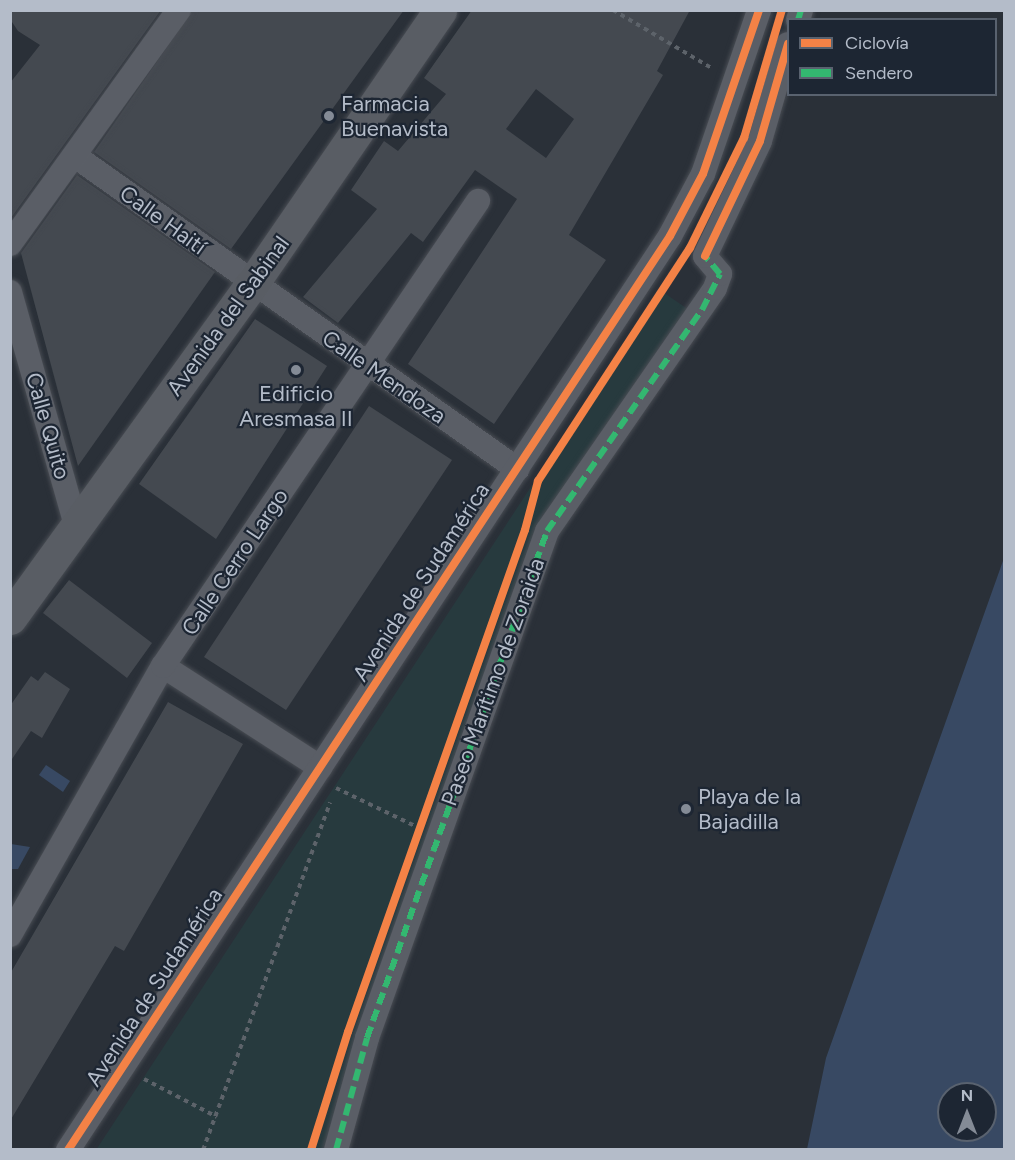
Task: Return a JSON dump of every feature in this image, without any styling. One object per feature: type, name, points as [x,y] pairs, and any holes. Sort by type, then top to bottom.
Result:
[{"type":"street","points":[[10,244],[179,10]]},
{"type":"street","name":"Avenida del Sabinal","points":[[10,618],[252,284],[440,10]]},
{"type":"street","name":"Avenida de Sudamérica","points":[[68,1149],[329,772],[517,469],[670,236],[703,174],[759,10]]},
{"type":"street","name":"Paseo Marítimo de Zoraida","points":[[336,1149],[367,1038],[547,531],[702,310],[720,274],[705,256],[760,141],[787,52]]},
{"type":"street","name":"Calle Haití","points":[[75,156],[252,284]]},
{"type":"street","name":"Calle Cerro Largo","points":[[10,935],[163,666],[369,366],[478,201]]},
{"type":"street","name":"Calle Mendoza","points":[[252,284],[517,469]]},
{"type":"street","name":"Calle Quito","points":[[10,292],[76,525]]},
{"type":"street","points":[[163,666],[329,772]]},
{"type":"path","points":[[613,10],[687,56],[735,80]]},
{"type":"path","points":[[204,1149],[218,1117],[335,787],[329,772]]},
{"type":"path","points":[[335,787],[421,829]]},
{"type":"path","points":[[417,841],[425,818]]},
{"type":"path","points":[[122,1068],[218,1117]]},
{"type":"green space","points":[[660,290],[692,312],[532,548],[325,1149],[96,1150]]},
{"type":"water","points":[[1004,558],[1004,1149],[807,1149],[826,1058]]},
{"type":"water","points":[[46,765],[70,781],[63,792],[39,775]]},
{"type":"water","points":[[11,844],[30,847],[18,869],[11,869]]},
{"type":"building","points":[[10,10],[161,10],[11,218],[10,83],[40,45],[18,31],[10,19]]},
{"type":"building","points":[[193,10],[404,10],[231,249],[94,152]]},
{"type":"building","points":[[472,10],[690,10],[657,71],[663,75],[569,235],[606,260],[494,424],[408,364],[517,199],[475,170],[423,242],[411,233],[338,323],[303,297],[377,209],[351,190],[384,141],[398,151],[446,94],[424,78]],"holes":[[[536,89],[574,119],[546,158],[506,129]]]},
{"type":"building","points":[[77,175],[215,272],[78,466],[21,253]]},
{"type":"building","points":[[255,319],[327,366],[216,539],[139,484]]},
{"type":"building","points":[[369,406],[452,460],[286,710],[204,657]]},
{"type":"building","points":[[69,580],[152,643],[127,678],[43,613]]},
{"type":"building","points":[[45,672],[70,689],[42,738],[31,731],[10,762],[10,706],[31,676],[38,681]]},
{"type":"building","points":[[168,702],[243,744],[124,951],[115,946],[10,1121],[10,974]]},
{"type":"marked path","points":[[799,18],[801,10]]},
{"type":"marked path","points":[[336,1150],[367,1038],[547,531],[702,310],[720,274],[705,256],[708,251]]},
{"type":"cycle path","points":[[68,1150],[670,236],[703,174],[759,10]]},
{"type":"cycle path","points":[[311,1150],[348,1032],[525,530],[538,481],[690,248],[744,138],[782,10]]},
{"type":"cycle path","points":[[705,256],[760,141],[787,47]]},
{"type":"place","name":"Farmacia Buenavista","points":[[329,116]]},
{"type":"place","name":"Edificio Aresmasa II","points":[[296,370]]},
{"type":"place","name":"Playa de la Bajadilla","points":[[686,809]]}]
